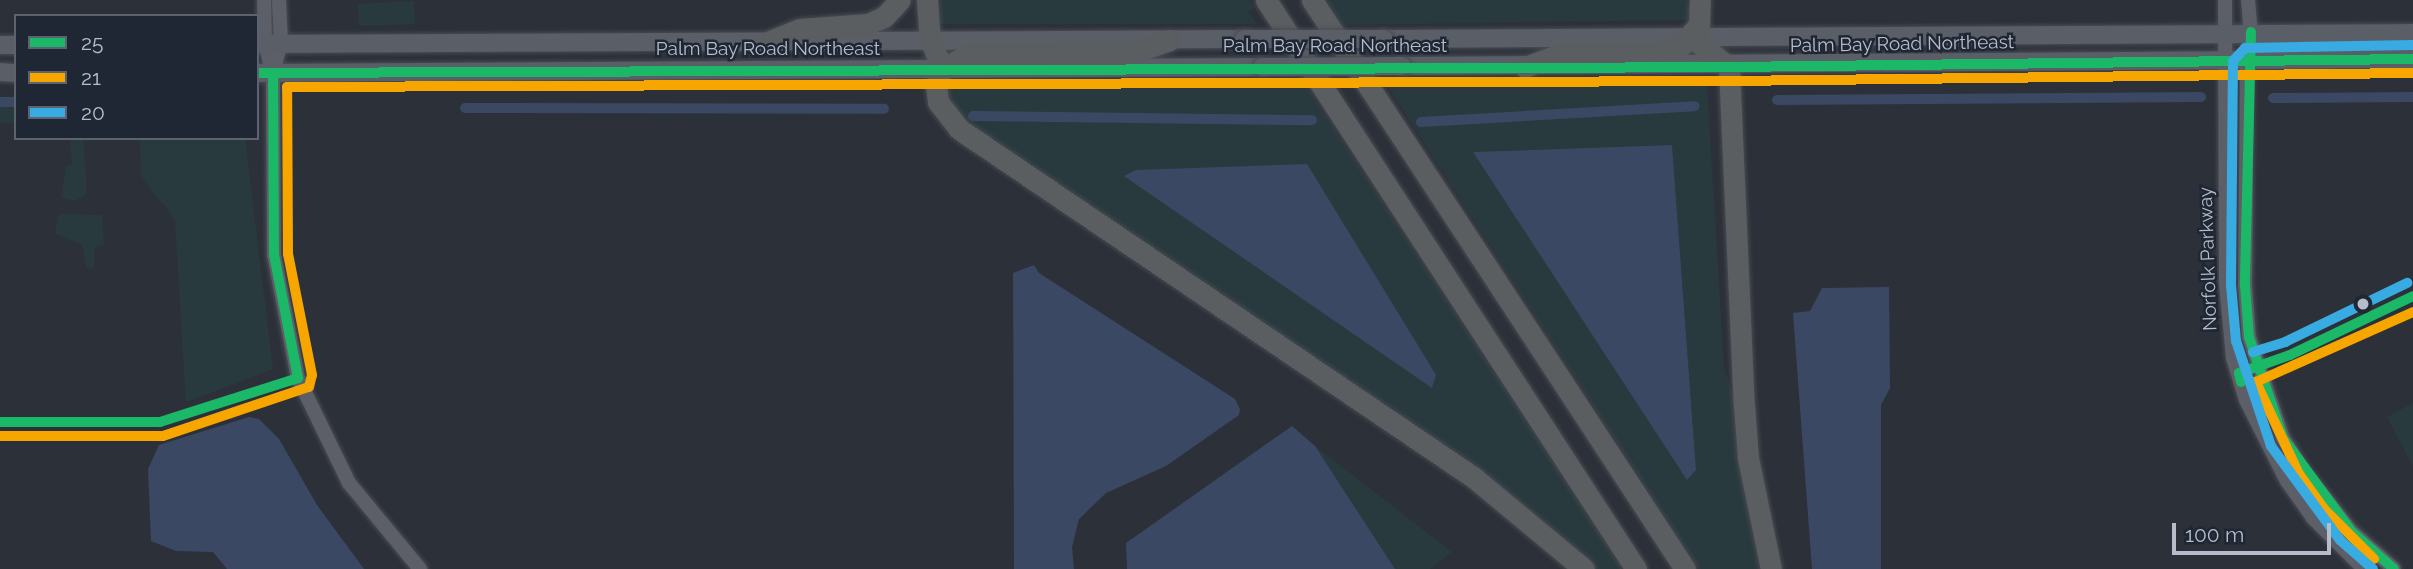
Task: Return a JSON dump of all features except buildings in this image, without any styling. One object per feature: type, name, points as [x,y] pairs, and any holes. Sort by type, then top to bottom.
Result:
[{"type":"highway","points":[[770,41],[800,29],[868,24],[884,17],[900,0]]},
{"type":"highway","points":[[927,0],[930,40],[942,69]]},
{"type":"highway","points":[[1266,0],[1636,569]]},
{"type":"highway","points":[[1312,0],[1685,569]]},
{"type":"highway","points":[[1525,67],[1563,53],[1657,53],[1680,47],[1691,37],[1699,24],[1700,0]]},
{"type":"highway","points":[[1691,37],[1729,67],[1745,418],[1770,569]]},
{"type":"highway","points":[[1170,40],[1136,52],[968,54],[942,69],[936,85],[938,102],[959,129],[1473,477],[1584,569]]},
{"type":"main road","name":"Palm Bay Road Northeast","points":[[268,44],[2413,33]]},
{"type":"main road","name":"Palm Bay Road Northeast","points":[[265,73],[1402,66],[1729,67],[2413,59]]},
{"type":"street","points":[[264,0],[268,44]]},
{"type":"street","points":[[279,0],[268,44],[265,73],[274,255],[298,378],[349,483],[420,569]]},
{"type":"street","name":"Norfolk Parkway","points":[[2225,0],[2223,32],[2226,284],[2234,358],[2246,400],[2287,481],[2313,518],[2364,569]]},
{"type":"street","name":"Norfolk Parkway","points":[[2248,0],[2251,32],[2247,62],[2245,285],[2249,337],[2262,383],[2283,438],[2304,471],[2351,531],[2394,569]]},
{"type":"shaded area","points":[[933,0],[1249,0],[1254,8],[1248,12],[1257,24],[934,24]]},
{"type":"shaded area","points":[[1327,0],[1687,0],[1689,13],[1687,20],[1343,25]]},
{"type":"shaded area","points":[[414,1],[415,24],[359,26],[358,4]]},
{"type":"shaded area","points":[[1303,82],[1622,569],[1589,569],[962,120],[949,105],[946,88]]},
{"type":"shaded area","points":[[1385,82],[1707,86],[1724,368],[1739,410],[1765,569],[1699,569]],"holes":[[[1672,145],[1696,470],[1688,479],[1473,152]]]},
{"type":"shaded area","points":[[0,97],[14,97],[14,122],[0,123]]},
{"type":"shaded area","points":[[70,140],[83,140],[87,187],[85,195],[75,201],[61,198],[66,166],[72,164]]},
{"type":"shaded area","points":[[140,140],[245,140],[273,369],[186,402],[175,220],[141,176]]},
{"type":"shaded area","points":[[59,214],[102,215],[104,245],[95,247],[94,267],[87,268],[82,245],[55,233]]},
{"type":"shaded area","points":[[2413,403],[2413,465],[2412,465],[2387,417]]},
{"type":"shaded area","points":[[1315,446],[1452,552],[1430,569],[1395,569]]},
{"type":"water","points":[[1672,145],[1696,470],[1687,480],[1473,152]]},
{"type":"water","points":[[1307,164],[1436,375],[1432,388],[1124,176],[1136,170]]},
{"type":"water","points":[[1034,265],[1039,273],[1235,399],[1240,409],[1239,415],[1166,466],[1106,493],[1079,519],[1072,547],[1074,569],[1014,569],[1013,273]]},
{"type":"water","points":[[1889,287],[1890,388],[1881,405],[1881,569],[1812,569],[1793,313],[1810,311],[1822,288]]},
{"type":"water","points":[[249,417],[259,419],[279,439],[317,505],[364,569],[227,569],[213,552],[176,551],[151,541],[148,469],[159,445]]},
{"type":"water","points":[[1292,426],[1315,446],[1395,569],[1127,569],[1126,543]]},
{"type":"waterway","points":[[1777,100],[2201,97]]},
{"type":"waterway","points":[[2273,98],[2413,97]]},
{"type":"waterway","points":[[0,102],[14,102]]},
{"type":"waterway","points":[[1421,122],[1695,106]]},
{"type":"waterway","points":[[465,108],[884,109]]},
{"type":"waterway","points":[[973,116],[1312,120]]},
{"type":"transit line","name":"25","points":[[2251,32],[2245,285],[2249,337],[2283,438],[2351,531],[2394,569]]},
{"type":"transit line","name":"20","points":[[2373,569],[2340,540],[2271,446],[2236,341],[2231,285],[2233,61],[2245,48],[2413,45]]},
{"type":"transit line","name":"25","points":[[259,73],[1729,67],[2413,59]]},
{"type":"transit line","name":"25","points":[[0,422],[160,422],[298,378],[274,255],[273,73]]},
{"type":"transit line","name":"21","points":[[0,436],[163,436],[309,387],[312,375],[288,254],[287,87],[1729,81],[2413,73]]},
{"type":"transit line","name":"20","points":[[2253,352],[2285,342],[2407,283]]},
{"type":"transit line","name":"25","points":[[2241,382],[2239,373],[2290,355],[2413,296]]},
{"type":"transit line","name":"21","points":[[2374,559],[2324,509],[2299,474],[2256,382],[2413,312]]}]
